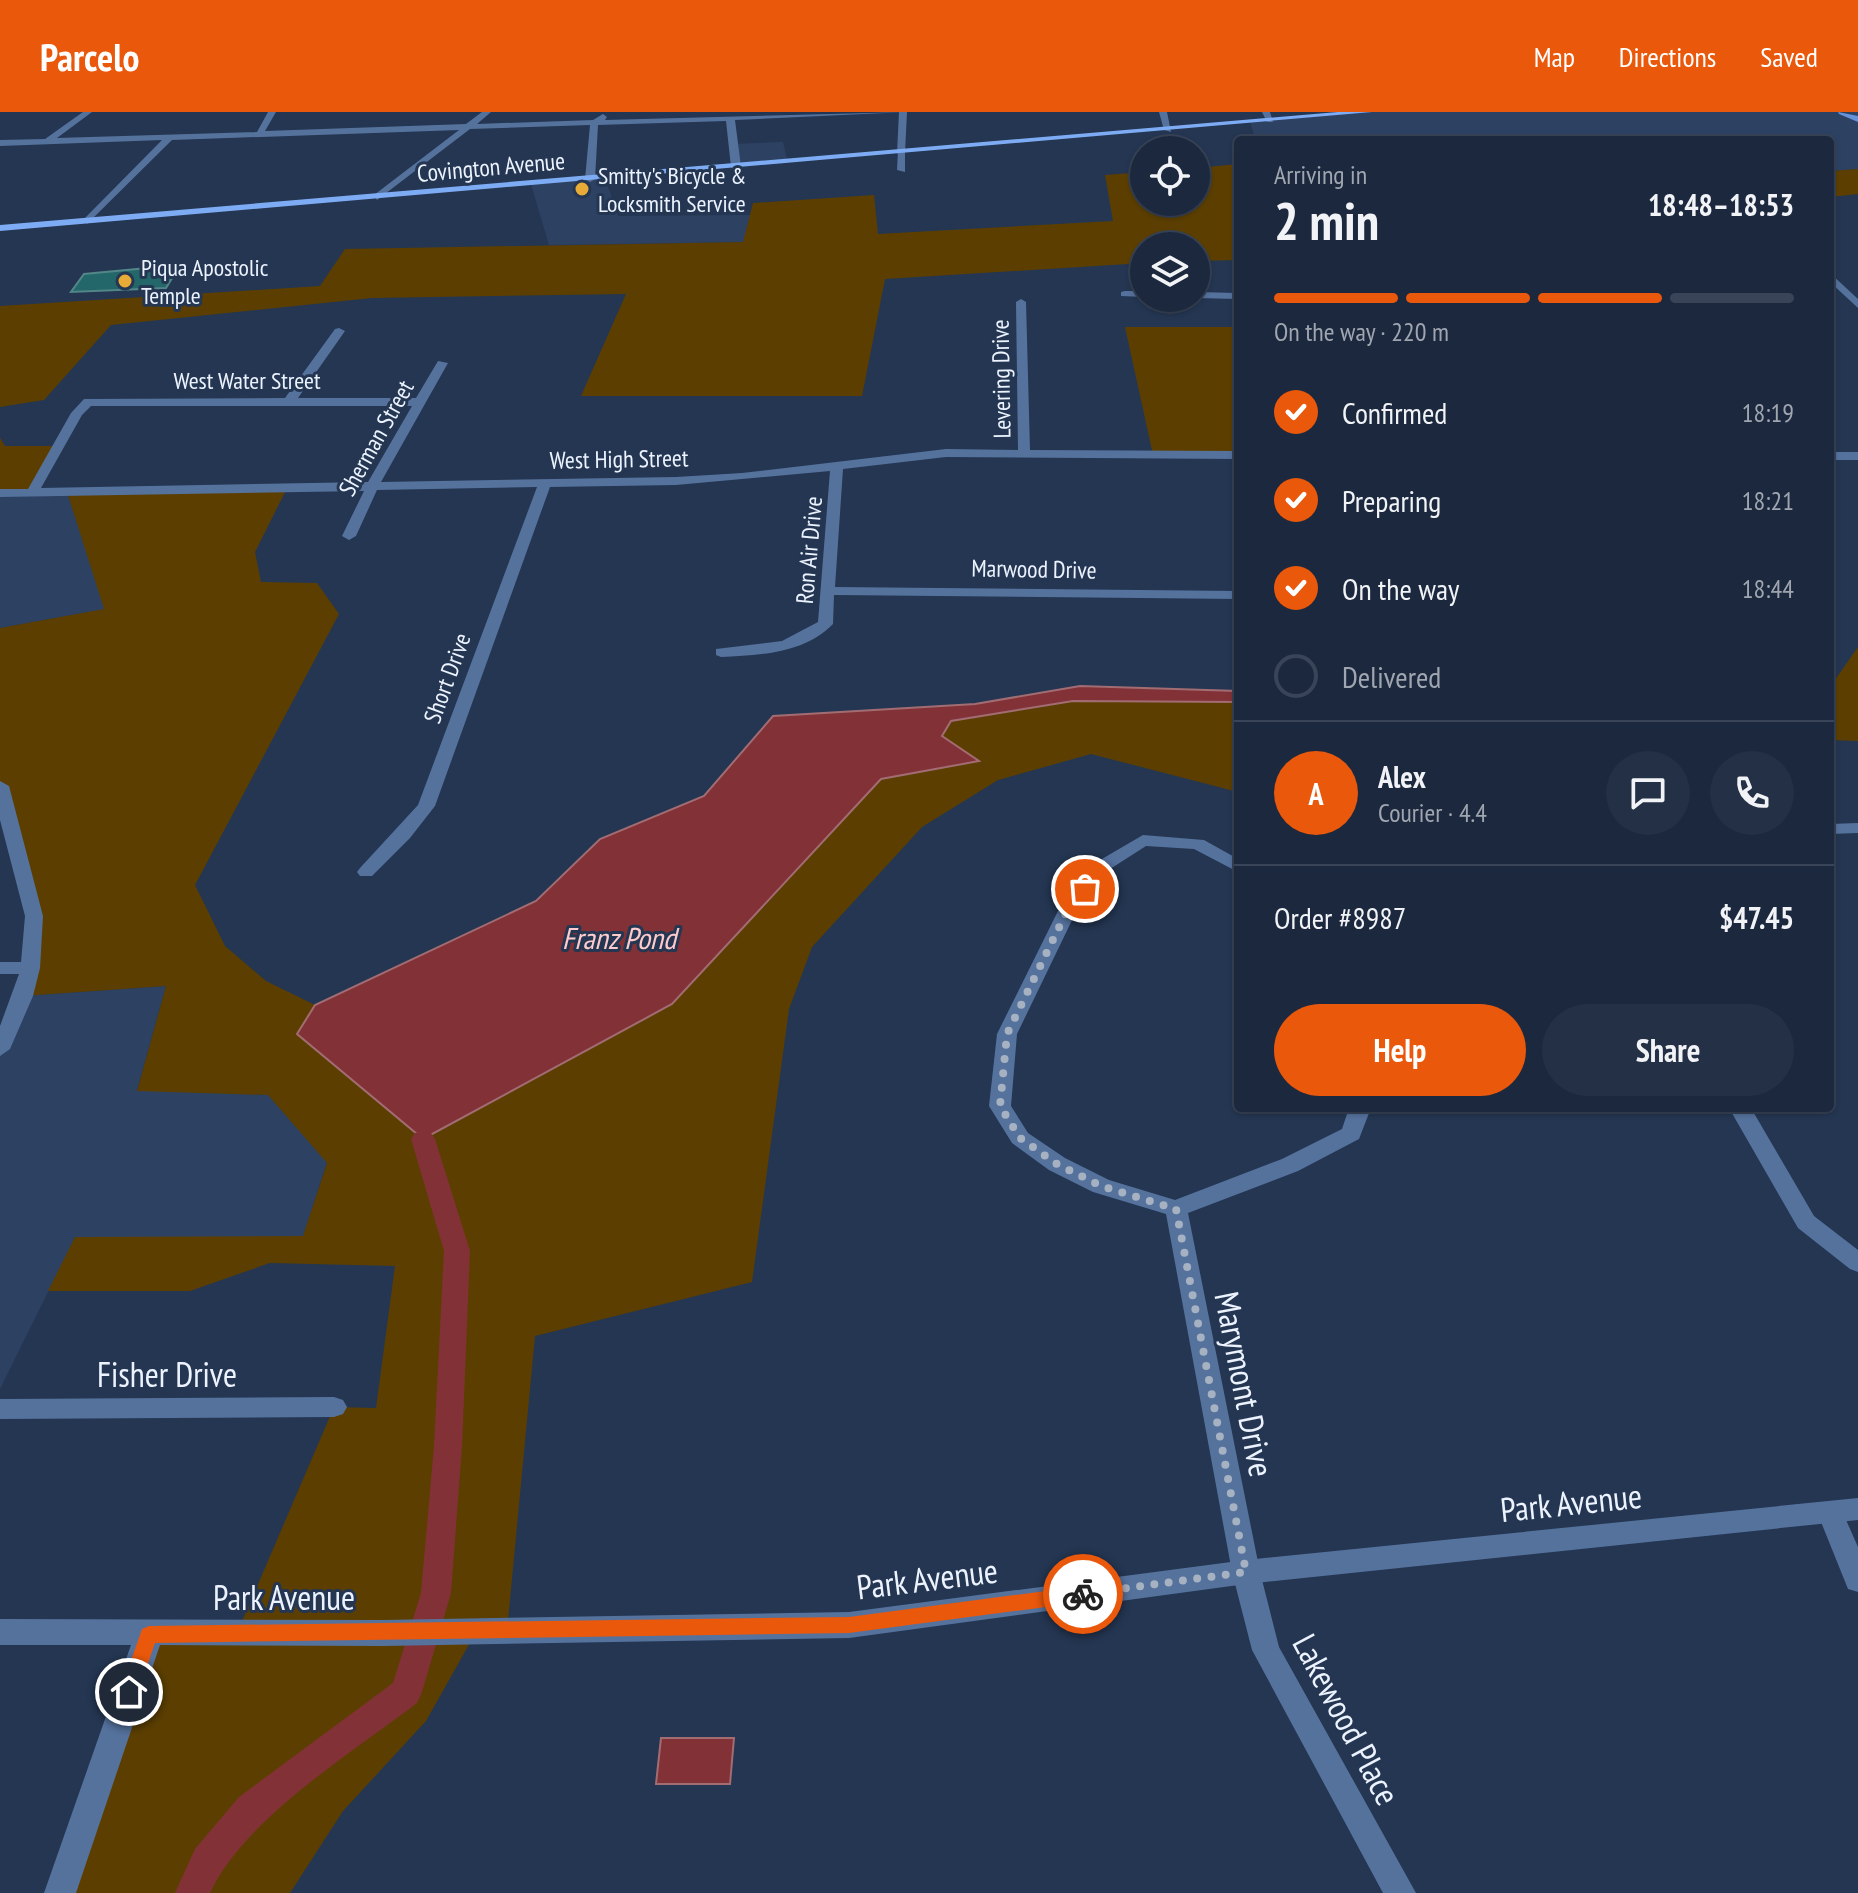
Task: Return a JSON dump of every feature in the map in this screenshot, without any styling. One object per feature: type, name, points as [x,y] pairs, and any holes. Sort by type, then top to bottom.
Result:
[{"type":"main road","name":"Covington Avenue","points":[[0,228],[1168,130],[1268,116],[1368,112]]},
{"type":"main road","points":[[1842,112],[1858,119]]},
{"type":"street","points":[[46,142],[88,112]]},
{"type":"street","points":[[259,135],[272,112]]},
{"type":"street","points":[[377,197],[487,112]]},
{"type":"street","points":[[594,123],[610,112]]},
{"type":"street","points":[[0,143],[903,112],[902,170]]},
{"type":"street","points":[[1163,112],[1168,130]]},
{"type":"street","points":[[730,118],[736,167]]},
{"type":"street","points":[[590,179],[594,123]]},
{"type":"street","points":[[87,221],[168,139]]},
{"type":"street","points":[[1834,280],[1858,305]]},
{"type":"street","points":[[1834,291],[1844,291]]},
{"type":"street","points":[[1125,294],[1130,294]]},
{"type":"street","points":[[1210,295],[1234,296]]},
{"type":"street","name":"Levering Drive","points":[[1021,302],[1024,454]]},
{"type":"street","points":[[289,402],[339,331]]},
{"type":"street","name":"Sherman Street","points":[[349,536],[372,487],[442,363]]},
{"type":"street","name":"West Water Street","points":[[32,493],[77,413],[88,402],[422,402]]},
{"type":"street","name":"West High Street","points":[[0,493],[742,477],[946,453],[1234,455]]},
{"type":"street","points":[[1834,456],[1858,456]]},
{"type":"street","name":"Ron Air Drive","points":[[721,652],[772,650],[805,640],[825,624],[837,464]]},
{"type":"street","name":"Short Drive","points":[[366,872],[404,834],[426,806],[545,483]]},
{"type":"street","name":"Marwood Drive","points":[[829,591],[1234,595]]},
{"type":"street","points":[[0,786],[34,916],[30,968],[23,996],[0,1049]]},
{"type":"street","points":[[1834,829],[1858,828]]},
{"type":"street","points":[[1234,865],[1198,844],[1143,840],[1101,867],[1067,911],[1007,1034],[1000,1106],[1020,1138],[1057,1164],[1101,1186],[1176,1209],[1290,1165],[1351,1134],[1359,1112]]},
{"type":"street","points":[[0,968],[30,968]]},
{"type":"street","points":[[1742,1112],[1806,1222],[1858,1263]]},
{"type":"street","name":"Marymont Drive","points":[[1176,1209],[1246,1572]]},
{"type":"street","name":"Fisher Drive","points":[[0,1409],[334,1407]]},
{"type":"street","name":"Park Avenue","points":[[0,1632],[149,1635],[849,1625],[1246,1572],[1858,1509]]},
{"type":"street","points":[[1830,1512],[1858,1580]]},
{"type":"street","name":"Lakewood Place","points":[[1246,1572],[1266,1650],[1400,1893]]},
{"type":"street","points":[[60,1893],[149,1635]]},
{"type":"shaded area","points":[[1368,112],[1858,112],[1858,169],[1834,171],[1834,136],[1255,136],[1250,122]]},
{"type":"shaded area","points":[[783,142],[788,163],[736,167],[734,144]]},
{"type":"shaded area","points":[[1234,164],[1234,260],[1210,261],[1210,232],[1130,232],[1130,264],[885,279],[862,396],[581,396],[626,294],[372,298],[111,325],[44,400],[0,407],[0,306],[320,286],[345,249],[743,242],[753,203],[874,195],[878,234],[1113,221],[1105,175],[1130,173],[1130,216],[1210,216],[1210,167]]},
{"type":"shaded area","points":[[1858,169],[1858,194],[1834,197],[1834,171]]},
{"type":"shaded area","points":[[605,178],[618,216],[750,215],[744,242],[549,245],[531,184]]},
{"type":"shaded area","points":[[1125,327],[1234,327],[1234,455],[1153,455]]},
{"type":"shaded area","points":[[0,438],[5,446],[59,446],[32,493],[0,493]]},
{"type":"shaded area","points":[[287,488],[255,552],[261,582],[317,583],[339,614],[195,885],[225,946],[266,981],[315,1005],[297,1034],[672,1004],[881,779],[977,761],[941,736],[951,721],[1073,701],[1234,702],[1234,791],[1091,754],[998,780],[922,827],[812,947],[789,1009],[752,1282],[535,1336],[507,1631],[476,1632],[426,1721],[343,1811],[290,1893],[60,1893],[149,1635],[237,1633],[334,1407],[376,1408],[395,1266],[270,1263],[190,1291],[48,1291],[75,1237],[303,1236],[327,1163],[268,1095],[137,1091],[166,986],[23,996],[34,916],[0,786],[0,628],[104,609],[67,492]]},
{"type":"shaded area","points":[[67,492],[105,609],[0,628],[0,493]]},
{"type":"shaded area","points":[[1858,647],[1858,741],[1834,740],[1834,681]]},
{"type":"shaded area","points":[[166,986],[137,1090],[268,1095],[327,1162],[303,1237],[75,1237],[0,1389],[0,1049],[23,996]]},
{"type":"water","name":"Franz Pond","points":[[1080,686],[1234,691],[1234,702],[1073,701],[951,721],[942,736],[979,761],[881,779],[672,1004],[423,1139],[297,1034],[315,1005],[536,901],[600,839],[704,796],[773,716],[975,704]]},
{"type":"water","points":[[661,1738],[734,1738],[730,1784],[656,1784]]},
{"type":"building","name":"Piqua Apostolic Temple","points":[[180,265],[166,288],[71,292],[84,274]]},
{"type":"waterway","points":[[192,1893],[207,1861],[251,1809],[406,1692],[436,1593],[448,1446],[457,1251],[423,1139]]},
{"type":"way so far","points":[[1083,1594],[1246,1572],[1176,1209],[1101,1186],[1057,1164],[1020,1138],[1000,1106],[1007,1034],[1067,911],[1085,889]]},
{"type":"place","name":"Smitty's Bicycle & Locksmith Service","points":[[582,189]]},
{"type":"place","name":"Piqua Apostolic Temple","points":[[125,281]]},
{"type":"route","points":[[129,1692],[149,1635],[849,1625],[1083,1594]]}]
